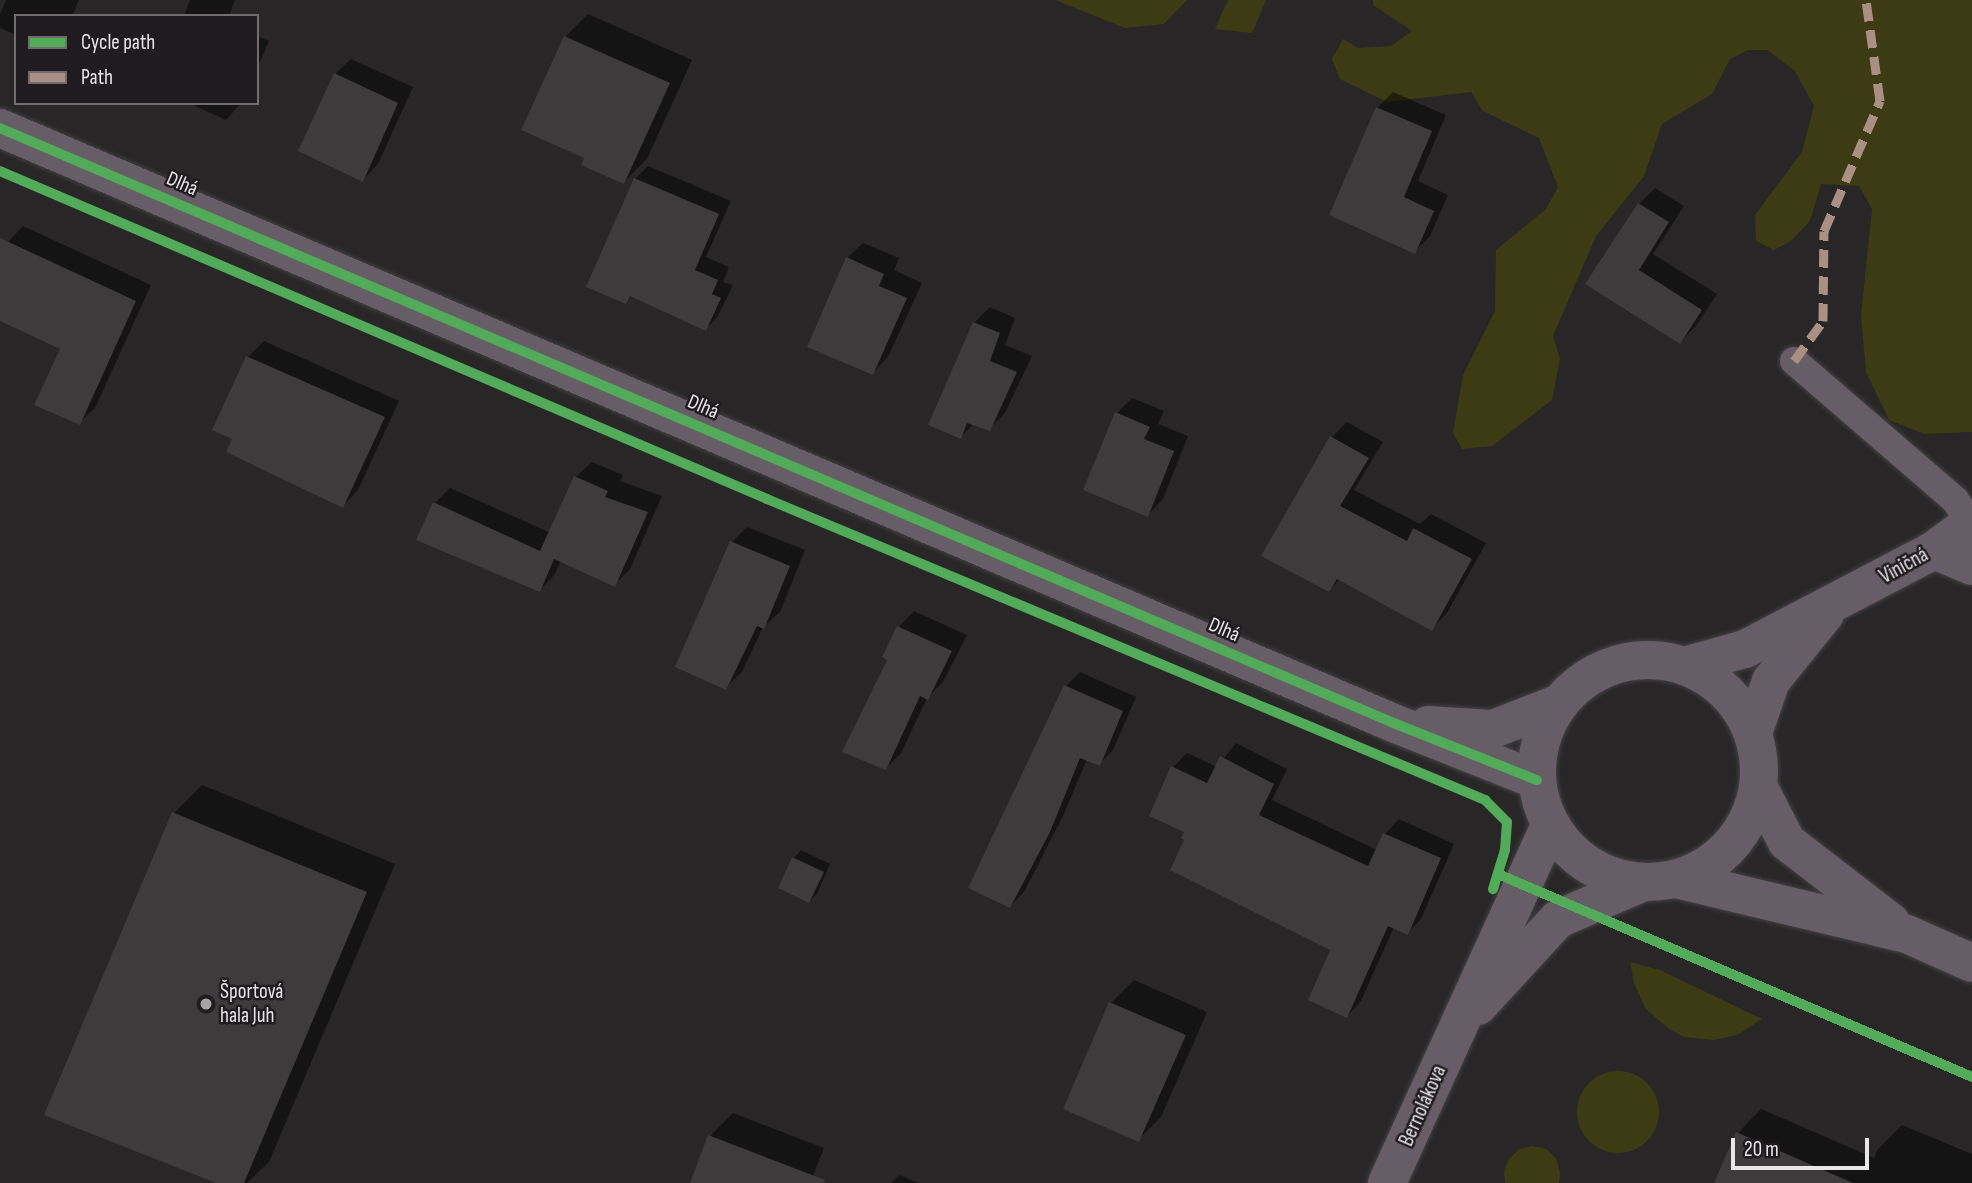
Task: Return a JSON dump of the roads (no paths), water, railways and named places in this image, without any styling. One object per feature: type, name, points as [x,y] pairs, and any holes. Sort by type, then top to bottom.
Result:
[{"type":"street","name":"Dlhá","points":[[0,128],[1391,722],[1537,780]]},
{"type":"street","name":"Viničná","points":[[1684,666],[1745,649],[1934,550],[1971,523]]},
{"type":"street","points":[[1934,550],[1972,566]]},
{"type":"street","points":[[1753,733],[1771,681],[1833,604]]},
{"type":"street","points":[[1458,1028],[1558,919],[1658,881],[1706,867],[1731,846],[1749,819],[1759,788],[1759,760],[1753,733],[1737,704],[1713,681],[1684,666],[1657,660],[1629,661],[1603,670],[1579,683],[1560,703],[1546,727],[1538,753],[1537,780],[1541,803],[1550,825],[1566,847],[1588,865],[1614,877],[1658,881],[1907,934],[1972,963]]},
{"type":"street","points":[[1391,722],[1493,729],[1560,703]]},
{"type":"street","points":[[1759,788],[1787,842],[1907,934]]},
{"type":"street","name":"Bernolákova","points":[[1387,1183],[1550,825]]},
{"type":"lane","points":[[1794,361],[1955,500],[1971,523]]},
{"type":"place","name":"Športová hala Juh","points":[[206,1004]]}]
